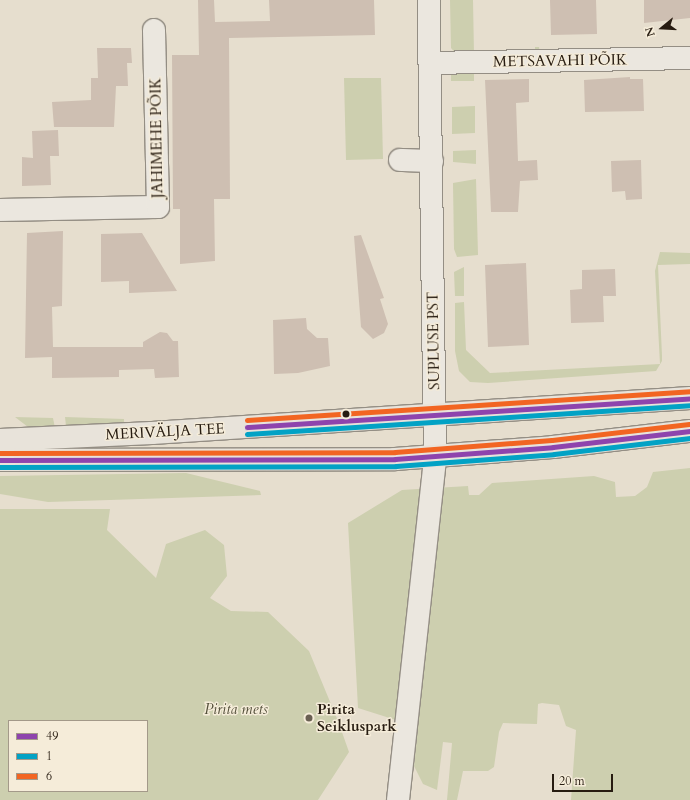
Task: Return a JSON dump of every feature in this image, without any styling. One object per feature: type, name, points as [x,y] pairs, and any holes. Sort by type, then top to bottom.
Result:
[{"type":"main road","name":"MERIVÄLJA TEE","points":[[0,440],[435,416],[690,398]]},
{"type":"main road","name":"MERIVÄLJA TEE","points":[[0,460],[435,457],[690,431]]},
{"type":"street","name":"SUPLUSE PST","points":[[398,800],[435,457],[429,0]]},
{"type":"street","name":"JAHIMEHE PÕIK","points":[[0,210],[158,208],[154,30]]},
{"type":"street","name":"METSAVAHI PÕIK","points":[[430,63],[690,58]]},
{"type":"street","points":[[400,160],[432,161]]},
{"type":"green space","points":[[450,0],[473,0],[474,54],[535,53],[535,47],[539,47],[540,55],[458,56],[451,48]]},
{"type":"green space","points":[[474,71],[474,81],[451,81],[451,72]]},
{"type":"green space","points":[[344,78],[381,78],[383,159],[346,160]]},
{"type":"green space","points":[[475,106],[475,133],[452,134],[452,107]]},
{"type":"green space","points":[[476,150],[476,164],[453,162],[453,151]]},
{"type":"green space","points":[[476,179],[478,255],[457,257],[454,249],[453,183]]},
{"type":"green space","points":[[660,252],[690,253],[690,264],[658,265],[662,361],[656,371],[488,383],[470,382],[459,371],[455,351],[455,303],[464,302],[466,350],[490,373],[660,364],[655,271]]},
{"type":"green space","points":[[464,267],[464,296],[455,296],[454,272]]},
{"type":"green space","points":[[15,417],[53,418],[55,428],[28,427]]},
{"type":"green space","points":[[65,417],[124,419],[124,423],[66,426]]},
{"type":"green space","points":[[690,468],[690,800],[571,800],[576,730],[566,726],[559,705],[542,703],[538,704],[537,724],[503,723],[499,732],[494,767],[488,771],[463,771],[457,800],[447,800],[452,743],[443,742],[437,790],[423,784],[414,766],[418,727],[358,708],[348,523],[402,490],[468,486],[469,495],[479,495],[492,483],[594,476],[615,482],[616,497],[635,496],[647,487],[653,472]]},
{"type":"green space","points":[[186,473],[260,491],[261,495],[48,502],[0,494],[0,476]]},
{"type":"green space","name":"Pirita mets","points":[[0,509],[110,509],[107,530],[156,578],[166,544],[205,530],[224,545],[227,576],[210,598],[231,611],[268,612],[309,651],[338,721],[349,752],[318,800],[0,800]]},
{"type":"building","points":[[198,0],[214,0],[215,22],[270,21],[269,0],[374,0],[375,35],[229,38],[230,199],[214,199],[215,261],[180,264],[180,209],[173,209],[172,55],[199,55]]},
{"type":"building","points":[[550,0],[596,0],[597,34],[551,35]]},
{"type":"building","points":[[644,0],[690,0],[690,18],[644,23]]},
{"type":"building","points":[[97,48],[131,48],[132,63],[127,63],[128,86],[116,86],[114,127],[54,127],[52,102],[91,100],[91,78],[98,78]]},
{"type":"building","points":[[630,77],[630,79],[643,79],[644,111],[585,112],[584,80]]},
{"type":"building","points":[[529,79],[529,102],[516,103],[518,161],[537,160],[538,180],[520,181],[518,212],[491,212],[485,80]]},
{"type":"building","points":[[58,130],[59,156],[50,156],[51,185],[22,186],[22,157],[33,158],[32,131]]},
{"type":"building","points":[[641,160],[642,199],[626,200],[625,191],[612,192],[611,161]]},
{"type":"building","points":[[63,231],[62,306],[52,307],[53,347],[143,347],[143,342],[160,332],[167,333],[173,341],[178,341],[179,377],[155,378],[154,369],[119,370],[119,377],[52,378],[52,357],[25,358],[27,233]]},
{"type":"building","points":[[142,233],[177,291],[129,293],[129,281],[101,282],[101,234]]},
{"type":"building","points":[[361,235],[384,298],[380,299],[388,324],[384,333],[373,339],[361,327],[354,236]]},
{"type":"building","points":[[526,263],[529,345],[488,347],[485,265]]},
{"type":"building","points":[[615,269],[616,296],[603,296],[604,322],[571,323],[570,290],[582,289],[582,270]]},
{"type":"building","points":[[306,318],[307,329],[317,338],[328,338],[330,366],[298,373],[274,374],[273,320]]},
{"type":"transit line","name":"6","points":[[247,420],[690,391]]},
{"type":"transit line","name":"49","points":[[247,427],[690,398]]},
{"type":"transit line","name":"1","points":[[247,434],[690,405]]},
{"type":"transit line","name":"6","points":[[0,453],[395,452],[552,440],[689,424]]},
{"type":"transit line","name":"49","points":[[0,460],[395,459],[553,447],[690,431]]},
{"type":"transit line","name":"1","points":[[0,467],[396,466],[554,454],[690,438]]},
{"type":"place","name":"Pirita Seikluspark","points":[[309,718]]}]
